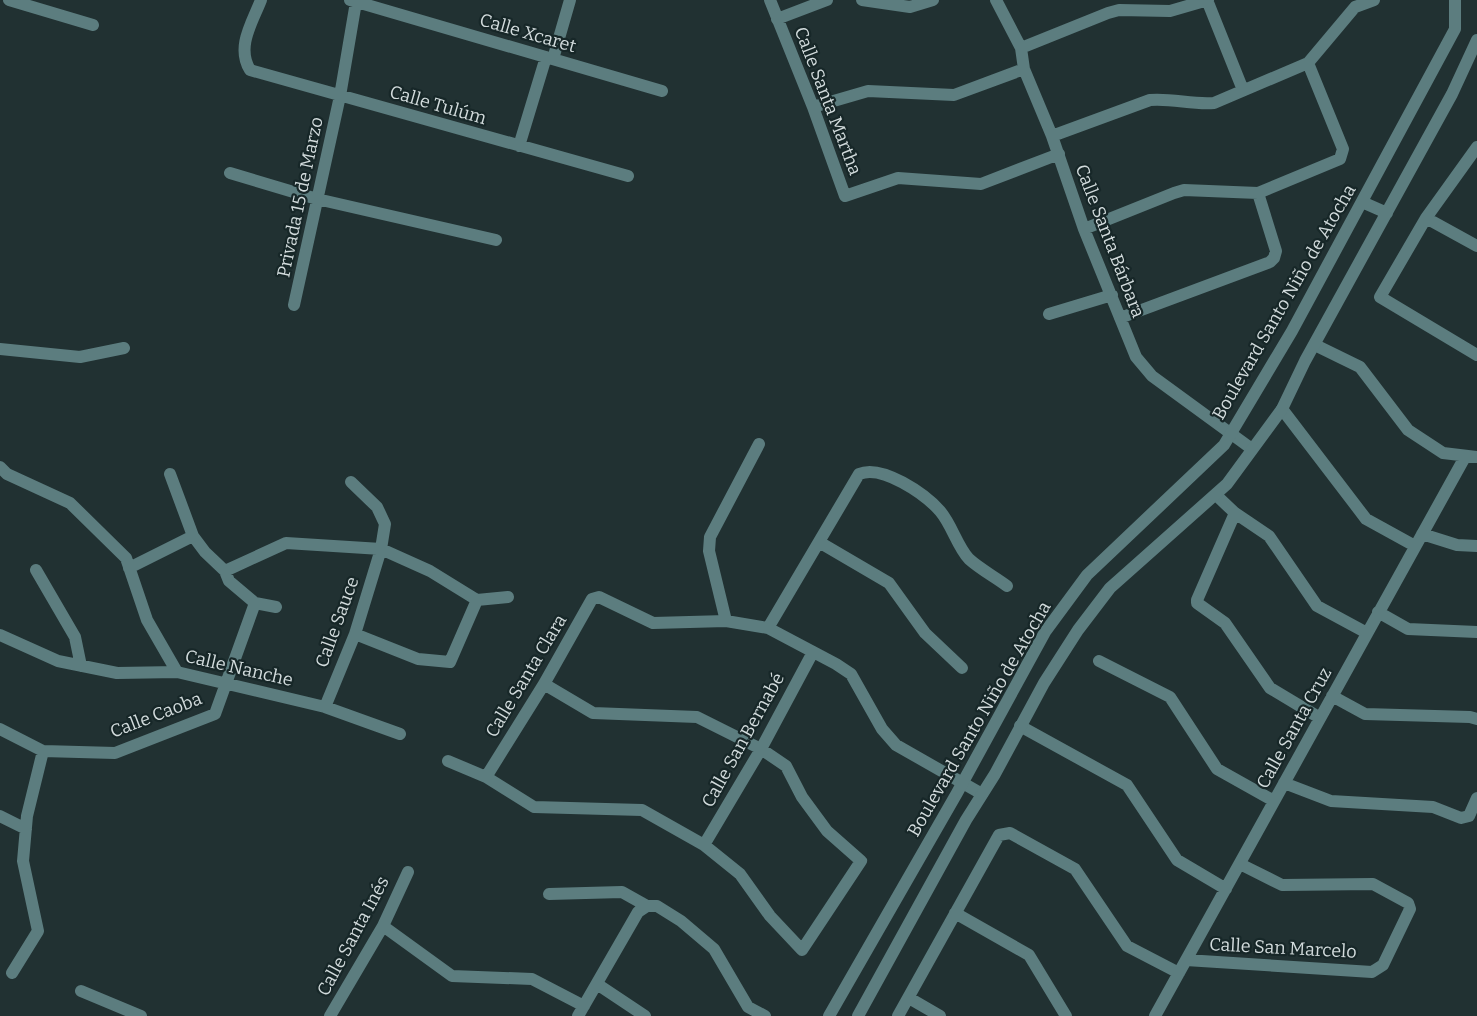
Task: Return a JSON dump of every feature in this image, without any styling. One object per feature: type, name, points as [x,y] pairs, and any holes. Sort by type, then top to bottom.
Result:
[{"type":"street","points":[[9,0],[93,25]]},
{"type":"street","name":"Calle Tulúm","points":[[261,0],[243,47],[244,60],[250,70],[628,176]]},
{"type":"street","points":[[519,146],[570,0]]},
{"type":"street","name":"Calle Santa Martha","points":[[770,0],[813,107],[845,196],[898,178],[981,184],[1059,154]]},
{"type":"street","points":[[777,19],[827,0]]},
{"type":"street","points":[[862,0],[910,7],[933,0]]},
{"type":"street","name":"Calle Santa Bárbara","points":[[996,0],[1021,48],[1024,69],[1059,154],[1084,229],[1136,357],[1152,376],[1252,449]]},
{"type":"street","points":[[1021,48],[1119,10],[1170,11],[1208,0],[1243,90]]},
{"type":"street","points":[[1052,136],[1150,100],[1214,103],[1308,63],[1355,7],[1374,0]]},
{"type":"street","name":"Boulevard Santo Niño de Atocha","points":[[829,1016],[957,793],[961,781],[1045,632],[1087,575],[1224,445],[1292,331],[1455,29],[1455,0]]},
{"type":"street","name":"Calle Xcaret","points":[[353,1],[662,91]]},
{"type":"street","name":"Privada 15 de Marzo","points":[[294,305],[340,96],[353,1]]},
{"type":"street","points":[[858,1016],[922,896],[1044,683],[1078,630],[1110,588],[1227,484],[1282,409],[1452,94],[1477,40]]},
{"type":"street","points":[[1084,229],[1184,190],[1258,193],[1340,159],[1343,149],[1308,63]]},
{"type":"street","points":[[813,107],[868,91],[954,95],[1024,69]]},
{"type":"street","points":[[1477,147],[1426,218],[1380,297],[1477,355]]},
{"type":"street","points":[[230,172],[317,199],[496,240]]},
{"type":"street","points":[[1120,318],[1270,262],[1276,251],[1258,193]]},
{"type":"street","points":[[1362,202],[1387,213]]},
{"type":"street","points":[[1426,218],[1477,246]]},
{"type":"street","points":[[1049,314],[1112,294]]},
{"type":"street","points":[[1315,345],[1360,367],[1408,430],[1443,453],[1471,457]]},
{"type":"street","points":[[0,349],[80,357],[124,348]]},
{"type":"street","points":[[1282,409],[1366,519],[1415,546]]},
{"type":"street","points":[[759,444],[710,537],[709,551],[726,621],[768,628],[851,674],[882,729],[896,745],[982,794]]},
{"type":"street","name":"Calle Santa Cruz","points":[[1155,1016],[1415,546],[1471,457]]},
{"type":"street","points":[[0,467],[7,474],[70,503],[126,558],[147,620],[177,672]]},
{"type":"street","points":[[768,628],[859,474],[866,471],[876,471],[916,489],[941,511],[969,558],[1007,586]]},
{"type":"street","points":[[170,474],[193,536],[205,552],[225,571],[229,581],[255,603],[276,607]]},
{"type":"street","name":"Calle Sauce","points":[[325,706],[355,634],[381,549],[385,524],[377,507],[351,482]]},
{"type":"street","points":[[1216,495],[1235,513],[1269,536],[1317,606],[1367,633]]},
{"type":"street","points":[[1235,513],[1197,603],[1225,622],[1270,688],[1320,718]]},
{"type":"street","points":[[1422,534],[1457,545],[1477,546]]},
{"type":"street","points":[[129,568],[193,536]]},
{"type":"street","points":[[819,542],[889,583],[925,633],[962,668]]},
{"type":"street","points":[[225,571],[286,543],[381,549],[430,571],[477,600],[507,597]]},
{"type":"street","points":[[36,570],[75,637],[81,666]]},
{"type":"street","name":"Calle Santa Clara","points":[[486,777],[544,684],[592,599],[599,597],[653,624],[726,621]]},
{"type":"street","points":[[355,634],[418,659],[450,662],[477,600]]},
{"type":"street","name":"Calle Caoba","points":[[0,729],[43,751],[115,753],[215,714],[255,603]]},
{"type":"street","points":[[1378,612],[1408,629],[1477,632]]},
{"type":"street","name":"Calle Nanche","points":[[0,635],[58,661],[117,673],[177,672],[325,706],[400,734]]},
{"type":"street","name":"Calle San Bernabé","points":[[704,845],[761,749],[813,652]]},
{"type":"street","points":[[1099,661],[1170,697],[1217,770],[1274,801]]},
{"type":"street","points":[[448,760],[486,777],[534,807],[642,810],[704,845],[740,874],[770,916],[802,950],[861,861],[827,831],[802,797],[786,766],[761,749],[698,717],[593,713],[544,684]]},
{"type":"street","points":[[1332,696],[1365,714],[1477,719]]},
{"type":"street","points":[[1020,726],[1127,785],[1177,861],[1226,889]]},
{"type":"street","points":[[12,973],[38,931],[23,861],[27,816],[43,751]]},
{"type":"street","points":[[1284,783],[1331,801],[1433,807],[1464,818],[1469,816],[1477,798]]},
{"type":"street","points":[[0,816],[26,829]]},
{"type":"street","points":[[898,1016],[999,835],[1004,832],[1010,833],[1074,869],[1127,946],[1179,974]]},
{"type":"street","name":"Calle San Marcelo","points":[[1186,960],[1372,972],[1383,965],[1410,909],[1410,906],[1373,884],[1282,885],[1240,864]]},
{"type":"street","name":"Calle Santa Inés","points":[[331,1016],[383,926],[408,872]]},
{"type":"street","points":[[549,894],[622,892],[647,906],[657,906],[681,921],[714,950],[748,1007],[765,1016]]},
{"type":"street","points":[[383,926],[452,976],[532,979],[581,1011],[638,912],[647,906]]},
{"type":"street","points":[[956,913],[1029,955],[1066,1016]]},
{"type":"street","points":[[597,984],[645,1016]]},
{"type":"street","points":[[81,991],[141,1016]]},
{"type":"street","points":[[909,998],[940,1016]]}]
